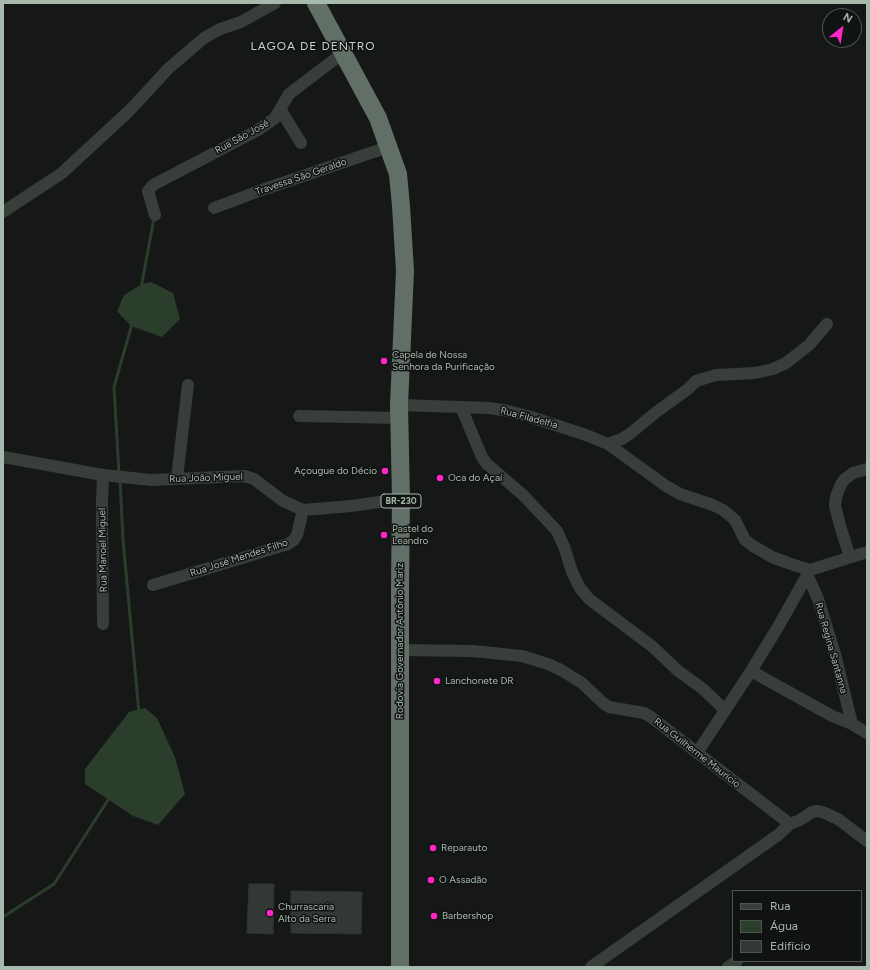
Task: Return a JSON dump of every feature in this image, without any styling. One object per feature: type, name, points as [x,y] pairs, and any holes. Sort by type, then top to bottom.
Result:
[{"type":"highway","name":"Rodovia Governador Antônio Mariz","points":[[316,3],[378,118],[398,174],[405,272],[400,411],[399,965]]},
{"type":"street","points":[[3,212],[62,173],[129,111],[169,68],[204,38],[220,29],[241,22],[275,3]]},
{"type":"street","name":"Rua São José","points":[[155,215],[148,191],[153,185],[258,130],[275,118],[289,94],[343,53]]},
{"type":"street","points":[[280,109],[301,143]]},
{"type":"street","name":"Travessa São Geraldo","points":[[214,208],[388,147]]},
{"type":"street","points":[[608,444],[622,439],[631,433],[651,416],[688,389],[696,381],[716,375],[755,373],[773,369],[786,363],[809,344],[827,324]]},
{"type":"street","points":[[178,478],[188,385]]},
{"type":"street","points":[[461,407],[482,457],[487,464],[527,500],[557,531],[566,549],[572,572],[580,588],[589,599],[653,647],[677,670],[703,689],[725,710]]},
{"type":"street","name":"Rua Filadelfia","points":[[299,416],[461,407],[490,408],[508,411],[559,426],[608,444],[666,486],[680,494],[713,505],[735,520],[746,540],[753,546],[772,557],[808,572]]},
{"type":"street","name":"Rua João Miguel","points":[[3,458],[103,475],[151,480],[245,476],[254,479],[284,501],[303,510]]},
{"type":"street","points":[[850,556],[835,506],[836,497],[841,484],[845,479],[853,473],[867,469]]},
{"type":"street","name":"Rua Manoel Miguel","points":[[103,475],[103,624]]},
{"type":"street","points":[[303,510],[351,506],[401,499]]},
{"type":"street","name":"Rua José Mendes Filho","points":[[153,585],[288,544],[294,540],[297,535],[303,510]]},
{"type":"street","points":[[697,753],[778,627],[808,572],[850,556],[867,552]]},
{"type":"street","name":"Rua Regina Santanna","points":[[808,572],[835,654],[852,724]]},
{"type":"street","name":"Rua Guilherme Maurício","points":[[400,650],[480,651],[522,656],[548,664],[582,683],[609,707],[644,713],[651,717],[790,824]]},
{"type":"street","points":[[751,671],[832,716],[852,724],[867,733]]},
{"type":"street","points":[[591,967],[778,835],[790,824],[800,820],[812,812],[818,811],[838,819],[867,841]]},
{"type":"water","points":[[151,282],[173,293],[180,319],[162,337],[131,326],[117,311],[124,295],[142,284]]},
{"type":"water","points":[[145,708],[157,718],[175,757],[185,794],[158,825],[133,816],[85,784],[85,769],[129,712]]},
{"type":"building","points":[[249,884],[274,884],[273,934],[247,933]]},
{"type":"building","points":[[291,891],[362,892],[361,934],[291,933]]},
{"type":"waterway","points":[[141,288],[154,218]]},
{"type":"waterway","points":[[119,474],[114,387],[132,324]]},
{"type":"waterway","points":[[120,479],[123,540],[139,713]]},
{"type":"waterway","points":[[3,917],[54,884],[110,797]]},
{"type":"place","name":"Capela de Nossa Senhora da Purificação","points":[[384,361]]},
{"type":"place","name":"Açougue do Décio","points":[[385,471]]},
{"type":"place","name":"Oca do Açaí","points":[[440,478]]},
{"type":"place","name":"Pastel do Leandro","points":[[384,535]]},
{"type":"place","name":"Lanchonete DR","points":[[437,681]]},
{"type":"place","name":"Reparauto","points":[[433,848]]},
{"type":"place","name":"O Assadão","points":[[431,880]]},
{"type":"place","name":"Churrascaria Alto da Serra","points":[[270,913]]},
{"type":"place","name":"Barbershop","points":[[434,916]]},
{"type":"district","name":"LAGOA DE DENTRO","points":[[313,46]]}]
